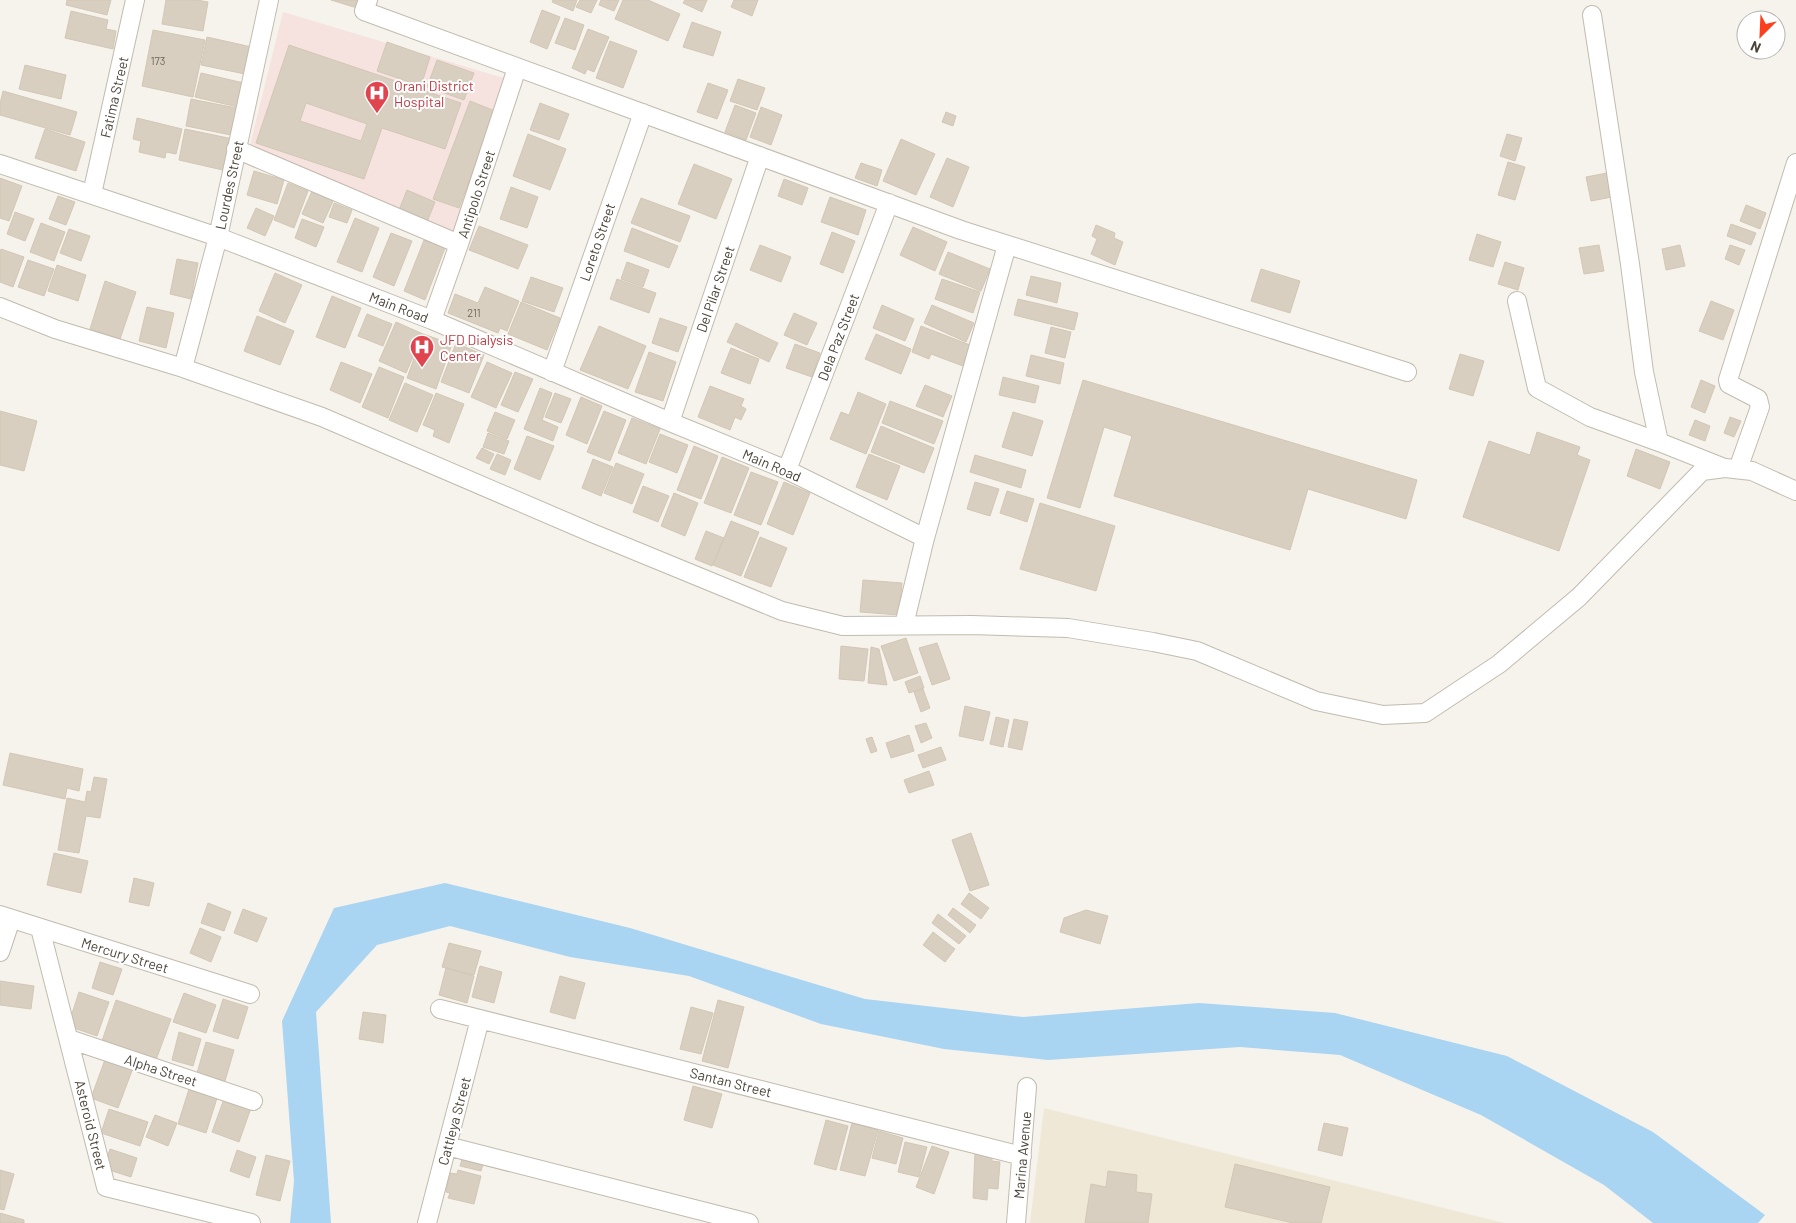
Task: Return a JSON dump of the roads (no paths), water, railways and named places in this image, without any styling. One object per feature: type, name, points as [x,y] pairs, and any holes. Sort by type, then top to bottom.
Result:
[{"type":"street","name":"Fatima Street","points":[[92,194],[135,0]]},
{"type":"street","name":"Lourdes Street","points":[[184,368],[218,237],[269,0]]},
{"type":"street","points":[[368,0],[364,11],[961,230],[1407,372]]},
{"type":"street","points":[[1592,15],[1644,372],[1658,442]]},
{"type":"street","name":"Antipolo Street","points":[[432,320],[517,68]]},
{"type":"street","name":"Loreto Street","points":[[552,372],[643,113]]},
{"type":"street","points":[[236,149],[459,244]]},
{"type":"street","name":"Del Pilar Street","points":[[670,422],[760,156]]},
{"type":"street","points":[[1731,468],[1760,407],[1758,399],[1729,384],[1728,380],[1796,163]]},
{"type":"street","name":"Main Road","points":[[0,164],[218,237],[432,320],[787,470],[925,538]]},
{"type":"street","name":"Dela Paz Street","points":[[787,470],[889,203]]},
{"type":"street","points":[[904,625],[925,538],[1007,245]]},
{"type":"street","points":[[1517,301],[1537,388],[1590,417],[1731,468],[1752,471],[1796,491]]},
{"type":"street","points":[[0,307],[55,329],[184,368],[322,417],[592,533],[782,611],[843,626],[904,625],[1068,628],[1143,640],[1197,651],[1316,701],[1383,715],[1425,713],[1499,664],[1579,597],[1702,471],[1731,468]]},
{"type":"street","points":[[0,952],[6,917]]},
{"type":"street","name":"Mercury Street","points":[[6,917],[250,994]]},
{"type":"street","name":"Asteroid Street","points":[[40,928],[106,1187],[246,1222]]},
{"type":"street","name":"Santan Street","points":[[440,1009],[1022,1156]]},
{"type":"street","name":"Cattleya Street","points":[[427,1223],[480,1019]]},
{"type":"street","name":"Alpha Street","points":[[69,1039],[253,1101]]},
{"type":"street","name":"Marina Avenue","points":[[1016,1223],[1027,1086]]},
{"type":"street","points":[[447,1146],[749,1223]]},
{"type":"water","points":[[445,883],[630,928],[865,999],[1023,1017],[1199,1003],[1335,1013],[1507,1056],[1653,1132],[1765,1215],[1758,1223],[1653,1223],[1604,1185],[1481,1115],[1340,1055],[1240,1047],[1048,1060],[944,1049],[821,1024],[689,976],[570,957],[450,926],[377,945],[316,1012],[331,1223],[290,1223],[294,1181],[282,1021],[334,908]]},
{"type":"place","name":"Orani District Hospital","points":[[377,114]]},
{"type":"place","name":"JFD Dialysis Center","points":[[422,368]]}]
